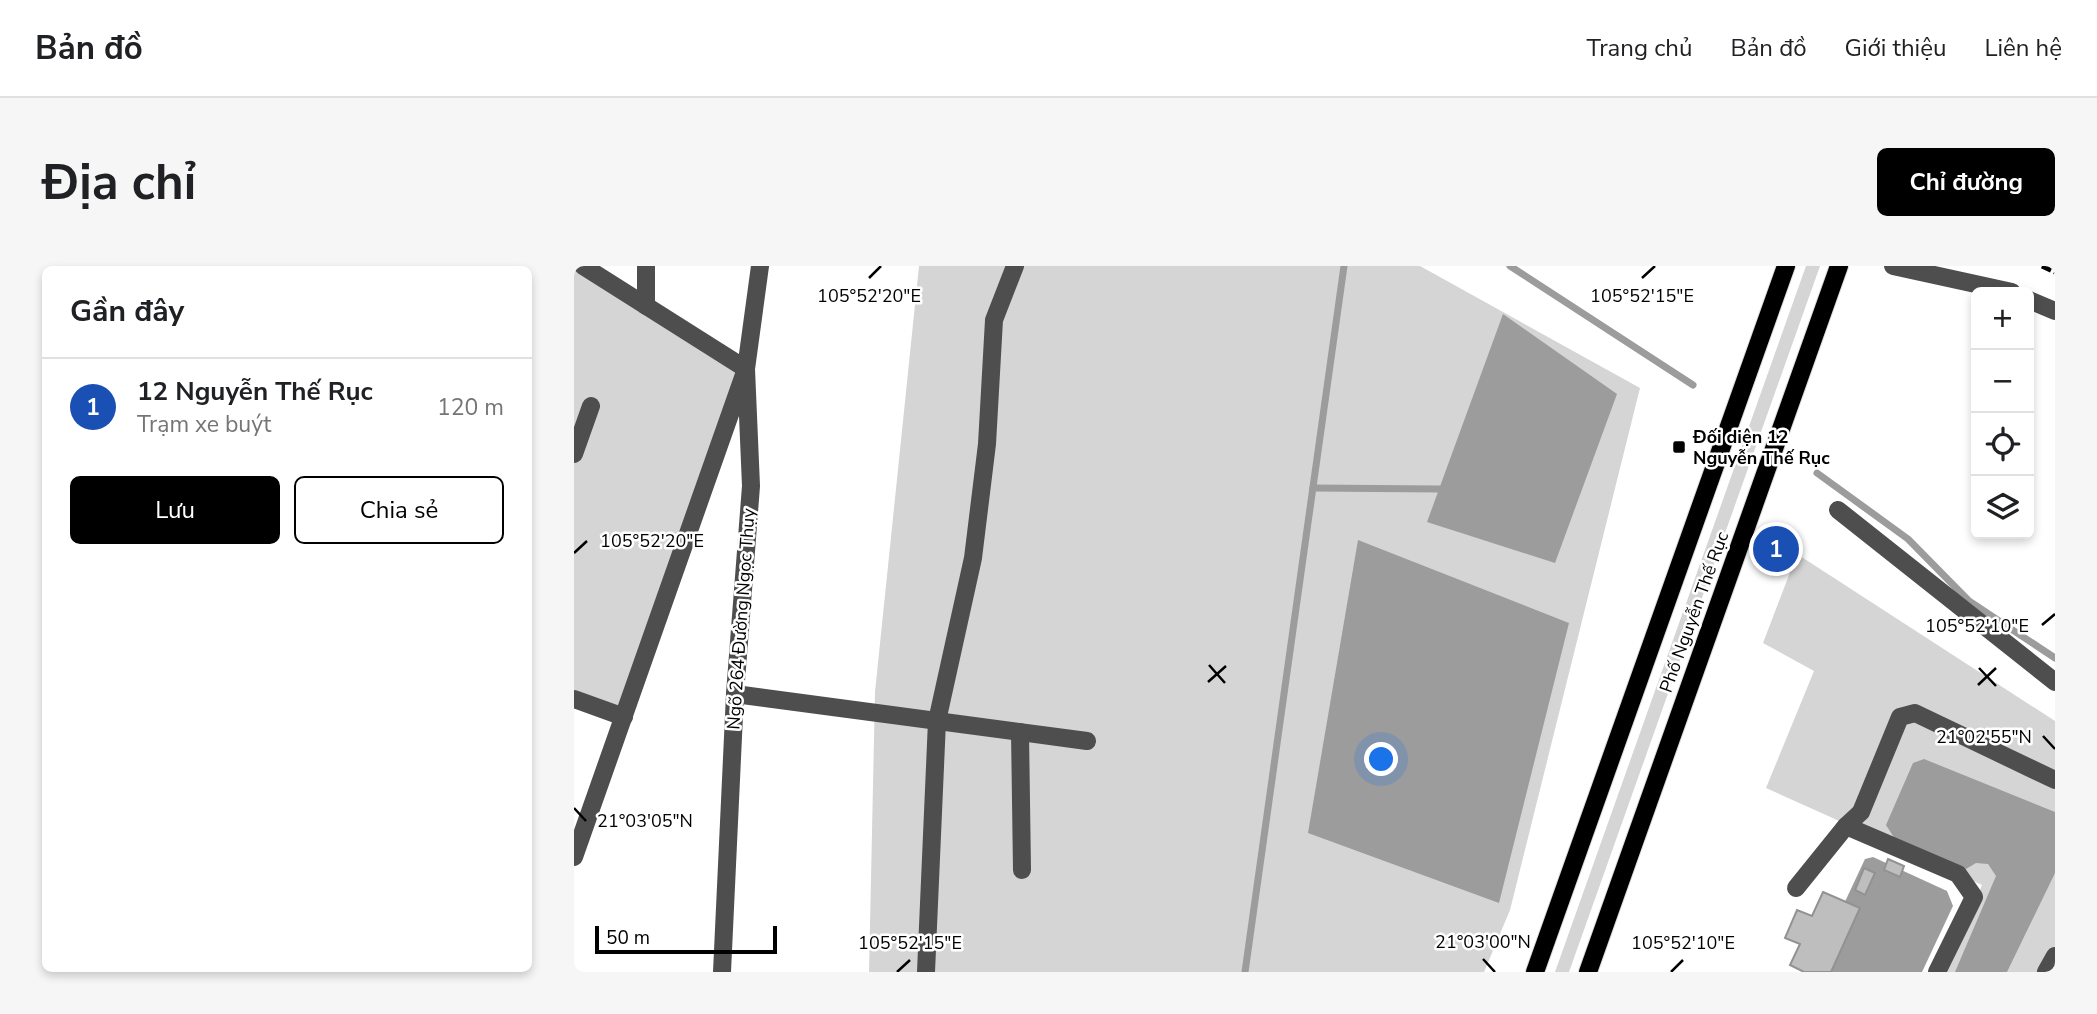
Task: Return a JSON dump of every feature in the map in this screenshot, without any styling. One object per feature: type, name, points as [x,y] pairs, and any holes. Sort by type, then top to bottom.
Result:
[{"type":"main road","name":"Phố Nguyễn Thế Rục","points":[[1535,972],[1786,266]]},
{"type":"main road","name":"Phố Nguyễn Thế Rục","points":[[1588,972],[1839,266]]},
{"type":"street","points":[[574,857],[746,369],[583,266]]},
{"type":"street","points":[[646,266],[646,306]]},
{"type":"street","name":"Ngõ 264 Đường Ngọc Thụy","points":[[722,972],[735,694],[751,485],[746,369],[760,266]]},
{"type":"street","points":[[926,972],[937,721],[973,558],[987,444],[995,320],[1015,266]]},
{"type":"street","points":[[1893,266],[1989,287]]},
{"type":"street","points":[[2034,302],[2055,311]]},
{"type":"street","points":[[574,454],[591,405]]},
{"type":"street","points":[[1838,510],[2055,682]]},
{"type":"street","points":[[735,694],[1087,741]]},
{"type":"street","points":[[574,699],[624,717]]},
{"type":"street","points":[[1796,888],[1846,826],[1861,812],[1900,717],[1915,713],[2055,780]]},
{"type":"street","points":[[1020,732],[1022,870]]},
{"type":"street","points":[[1846,826],[1958,874],[1970,888],[1974,897],[1937,972]]},
{"type":"street","points":[[2046,972],[2055,956]]},
{"type":"shaded area","points":[[574,266],[591,266],[746,369],[624,717],[574,699]]},
{"type":"shaded area","points":[[919,266],[1420,266],[1640,388],[1510,910],[1484,972],[869,972],[875,692]]},
{"type":"shaded area","points":[[1806,266],[1820,266],[1569,972],[1555,972]]},
{"type":"shaded area","points":[[1503,314],[1617,394],[1555,563],[1427,522]]},
{"type":"shaded area","points":[[1358,540],[1569,623],[1499,903],[1308,833]]},
{"type":"shaded area","points":[[1797,554],[2055,721],[2055,972],[1946,972],[1982,885],[1766,788],[1814,671],[1763,643]]},
{"type":"shaded area","points":[[1924,759],[2055,812],[2055,873],[2007,972],[1955,972],[1996,876],[1988,864],[1976,863],[1966,869],[1895,839],[1886,825],[1913,763]]},
{"type":"shaded area","points":[[1873,857],[1947,891],[1953,906],[1922,972],[1812,972],[1865,859]]},
{"type":"building","points":[[1888,859],[1904,866],[1900,877],[1884,870]]},
{"type":"building","points":[[1864,868],[1875,873],[1865,895],[1855,890]]},
{"type":"building","points":[[1823,892],[1860,908],[1831,972],[1804,972],[1790,965],[1800,944],[1785,938],[1797,910],[1812,916]]},
{"type":"waterway","points":[[1245,972],[1344,266]]},
{"type":"waterway","points":[[1510,266],[1693,385]]},
{"type":"waterway","points":[[1817,473],[1908,539],[1969,601],[2055,658]]},
{"type":"waterway","points":[[1313,488],[1439,489]]},
{"type":"railway","points":[[2042,266],[2055,272]]},
{"type":"place","name":"Đối diện 12 Nguyễn Thế Rục","points":[[1679,447]]},
{"type":"place","name":"12 Nguyễn Thế Rục","points":[[1776,549]]}]
